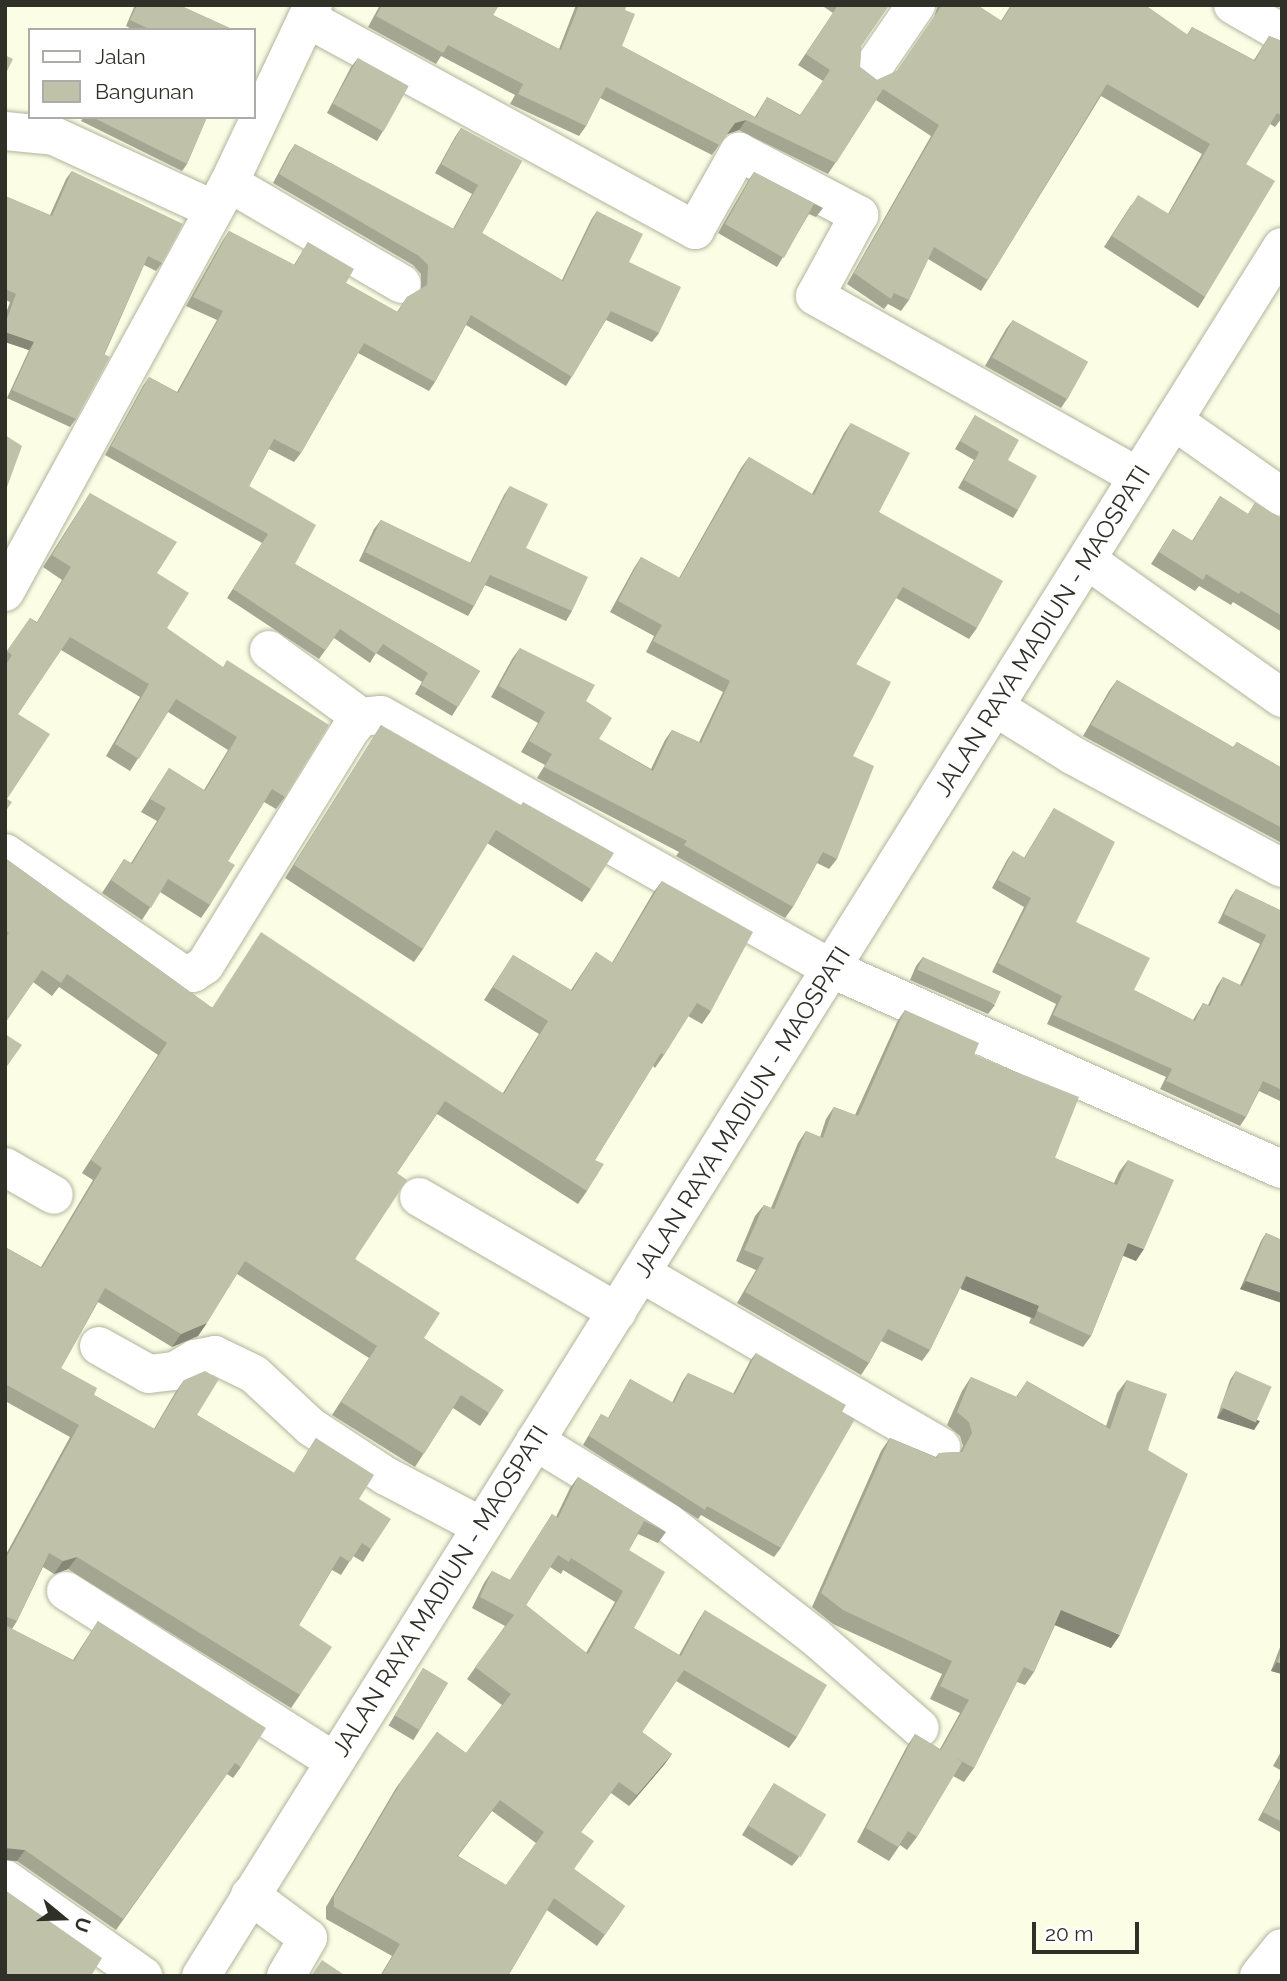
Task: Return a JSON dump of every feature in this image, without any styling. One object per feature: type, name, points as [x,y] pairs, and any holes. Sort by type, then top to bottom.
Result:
[{"type":"main road","points":[[872,69],[916,5]]},
{"type":"main road","points":[[1233,5],[1282,33]]},
{"type":"main road","points":[[5,592],[221,196],[311,12],[695,230],[738,152],[859,215],[815,296],[1137,476]]},
{"type":"main road","points":[[8,140],[54,136],[221,196],[402,284]]},
{"type":"main road","name":"JALAN RAYA MADIUN - MAOSPATI","points":[[201,1976],[332,1760],[617,1312],[1282,247]]},
{"type":"main road","points":[[1174,421],[1282,497]]},
{"type":"main road","points":[[1087,560],[1282,698]]},
{"type":"main road","points":[[269,650],[361,717],[381,715],[394,721],[832,969],[1282,1169]]},
{"type":"main road","points":[[995,707],[1072,755],[1282,868]]},
{"type":"main road","points":[[5,853],[181,973],[193,972],[205,965],[361,717]]},
{"type":"main road","points":[[5,1167],[54,1195]]},
{"type":"main road","points":[[419,1197],[617,1312]]},
{"type":"main road","points":[[641,1273],[941,1447]]},
{"type":"main road","points":[[100,1346],[149,1374],[175,1371],[195,1359],[215,1355],[244,1369],[311,1427],[386,1476],[481,1526]]},
{"type":"main road","points":[[535,1441],[667,1522],[814,1636],[920,1728]]},
{"type":"main road","points":[[66,1591],[332,1760]]},
{"type":"main road","points":[[5,1879],[142,1976]]},
{"type":"main road","points":[[250,1895],[308,1938],[286,1976]]},
{"type":"main road","points":[[1259,1976],[1282,1948]]},
{"type":"building","points":[[137,5],[179,5],[230,28],[147,28],[130,20]]},
{"type":"building","points":[[382,5],[499,5],[493,15],[561,50],[579,5],[626,5],[625,10],[635,14],[622,46],[756,118],[767,97],[800,116],[830,70],[806,54],[838,5],[889,5],[861,46],[860,67],[877,80],[897,71],[942,5],[977,5],[1002,21],[1012,5],[1145,5],[1188,35],[1192,27],[1255,61],[1269,36],[1282,41],[1282,116],[1277,113],[1246,164],[1275,181],[1205,297],[1112,236],[1138,195],[1169,214],[1210,144],[1107,84],[988,280],[934,247],[909,300],[894,293],[891,299],[854,273],[939,125],[883,89],[836,163],[746,120],[735,123],[719,145],[606,87],[586,126],[518,94],[523,84],[448,45],[443,53],[376,16]]},
{"type":"building","points":[[5,55],[13,59],[5,75]]},
{"type":"building","points":[[358,58],[409,86],[384,132],[333,103]]},
{"type":"building","points":[[96,119],[206,119],[187,164]]},
{"type":"building","points":[[461,128],[522,161],[482,233],[563,281],[597,211],[643,234],[629,262],[681,287],[659,333],[611,311],[572,377],[471,315],[435,382],[364,343],[301,453],[274,439],[249,486],[316,525],[295,564],[480,671],[458,707],[421,685],[428,673],[383,644],[376,654],[340,629],[325,650],[233,589],[268,534],[111,446],[149,377],[178,393],[223,311],[193,297],[229,231],[295,265],[308,242],[354,269],[346,283],[398,312],[407,297],[427,285],[428,265],[419,256],[279,174],[295,144],[454,229],[478,185],[441,164]]},
{"type":"building","points":[[72,171],[183,224],[162,263],[148,256],[104,354],[110,357],[76,419],[12,390],[34,342],[5,332],[5,324],[16,294],[5,289],[5,196],[52,216]]},
{"type":"building","points":[[754,172],[823,208],[814,204],[784,258],[725,224]]},
{"type":"building","points":[[1013,320],[1088,362],[1067,399],[992,358]]},
{"type":"building","points":[[975,415],[1019,440],[1008,460],[1037,476],[1018,510],[964,480],[979,452],[960,441]]},
{"type":"building","points":[[851,423],[910,453],[879,512],[1003,581],[977,628],[903,587],[856,664],[891,682],[853,756],[874,766],[837,859],[823,852],[793,907],[684,845],[687,841],[544,767],[552,754],[529,741],[545,712],[499,686],[520,648],[595,685],[586,701],[612,718],[599,739],[653,771],[672,730],[701,743],[730,681],[653,641],[662,625],[618,601],[641,557],[680,578],[749,457],[814,495]]},
{"type":"building","points":[[5,435],[22,446],[7,487],[5,486]]},
{"type":"building","points":[[510,486],[548,504],[526,548],[588,577],[572,611],[490,575],[474,606],[365,552],[381,520],[471,563]]},
{"type":"building","points":[[90,493],[177,542],[157,573],[189,593],[167,628],[223,667],[227,660],[329,725],[285,797],[272,789],[228,861],[235,865],[210,905],[168,879],[151,908],[111,880],[124,859],[132,864],[166,808],[150,799],[169,768],[205,791],[237,737],[176,699],[139,759],[115,744],[149,684],[70,637],[18,714],[50,734],[7,799],[12,802],[5,812],[5,666],[12,655],[7,651],[30,618],[37,623],[71,567],[52,555]]},
{"type":"building","points":[[1220,496],[1248,514],[1255,503],[1282,519],[1282,616],[1206,574],[1203,580],[1159,552],[1173,529],[1193,541]]},
{"type":"building","points":[[1117,680],[1233,747],[1237,742],[1282,768],[1282,828],[1091,725]]},
{"type":"building","points":[[381,725],[521,805],[523,802],[614,853],[591,889],[496,830],[423,949],[294,865]]},
{"type":"building","points":[[1054,808],[1115,842],[1076,922],[1150,958],[1134,990],[1195,1021],[1203,1003],[1210,1006],[1223,977],[1242,986],[1266,935],[1224,914],[1236,889],[1282,911],[1282,1090],[1263,1081],[1246,1117],[1166,1081],[1172,1069],[1053,1015],[1062,996],[998,963],[1031,898],[998,880],[1013,851],[1025,858]]},
{"type":"building","points":[[5,858],[212,1008],[261,932],[504,1094],[548,1021],[493,987],[513,955],[572,991],[596,952],[613,963],[662,881],[753,932],[711,1011],[697,1003],[664,1055],[661,1053],[595,1160],[604,1164],[587,1191],[445,1101],[397,1173],[407,1180],[355,1259],[440,1313],[424,1338],[504,1390],[489,1413],[461,1395],[424,1454],[341,1402],[377,1346],[245,1261],[207,1323],[181,1334],[105,1288],[61,1368],[97,1388],[94,1395],[155,1429],[184,1380],[205,1371],[219,1379],[197,1415],[294,1473],[316,1438],[374,1475],[359,1499],[391,1519],[371,1549],[362,1543],[350,1562],[340,1556],[299,1625],[332,1647],[300,1695],[77,1557],[63,1561],[49,1553],[17,1621],[5,1616],[5,1557],[79,1425],[5,1384],[5,1247],[42,1268],[102,1168],[91,1160],[167,1043],[67,974],[61,983],[42,970],[5,1023],[5,939],[9,933],[5,930]]},
{"type":"building","points":[[923,957],[1001,992],[995,1004],[917,970]]},
{"type":"building","points":[[905,1010],[979,1043],[974,1055],[1079,1097],[1055,1158],[1117,1185],[1128,1160],[1174,1180],[1144,1249],[1128,1243],[1091,1336],[1037,1311],[1039,1306],[966,1276],[930,1350],[888,1329],[869,1363],[745,1292],[764,1258],[744,1250],[764,1205],[774,1209],[806,1131],[823,1138],[834,1107],[858,1116]]},
{"type":"building","points":[[5,1034],[22,1045],[5,1069]]},
{"type":"building","points":[[1266,1233],[1282,1240],[1282,1293],[1246,1281]]},
{"type":"building","points":[[756,1353],[846,1405],[842,1412],[855,1419],[781,1548],[707,1506],[705,1510],[589,1436],[601,1414],[609,1418],[630,1379],[674,1403],[688,1373],[735,1394]]},
{"type":"building","points":[[1236,1371],[1272,1387],[1256,1422],[1220,1407]]},
{"type":"building","points":[[971,1377],[1017,1397],[1027,1381],[1110,1429],[1127,1380],[1167,1394],[1148,1450],[1188,1474],[1120,1635],[1061,1610],[1034,1672],[1024,1667],[974,1768],[954,1757],[962,1762],[917,1837],[908,1831],[898,1847],[866,1828],[915,1734],[941,1750],[969,1700],[940,1686],[952,1661],[843,1610],[821,1593],[890,1438],[937,1458],[939,1453],[962,1452],[972,1433],[969,1422],[957,1412]]},
{"type":"building","points":[[578,1477],[666,1532],[644,1521],[629,1550],[665,1572],[634,1628],[681,1656],[705,1610],[827,1685],[797,1737],[684,1670],[642,1732],[672,1754],[637,1795],[619,1782],[581,1832],[594,1841],[574,1869],[625,1906],[605,1935],[554,1898],[508,1976],[381,1976],[400,1944],[334,1907],[334,1896],[404,1777],[437,1732],[466,1753],[511,1694],[475,1667],[514,1615],[480,1597],[492,1571],[510,1580],[552,1514],[558,1518]],"holes":[[[558,1555],[569,1562],[571,1558],[623,1591],[588,1654],[526,1605]],[[500,1800],[544,1832],[506,1885],[457,1856]]]},
{"type":"building","points":[[98,1621],[266,1728],[241,1767],[235,1763],[123,1919],[25,1850],[5,1848],[5,1625],[74,1661]]},
{"type":"building","points":[[1282,1650],[1282,1664],[1277,1662]]},
{"type":"building","points":[[423,1668],[448,1683],[420,1730],[395,1715]]},
{"type":"building","points":[[1282,1777],[1282,1822],[1263,1812]]},
{"type":"building","points":[[774,1783],[826,1814],[801,1857],[748,1826]]},
{"type":"building","points":[[5,1890],[102,1958],[91,1976],[5,1976]]},
{"type":"building","points":[[322,1960],[346,1976],[311,1976]]}]
